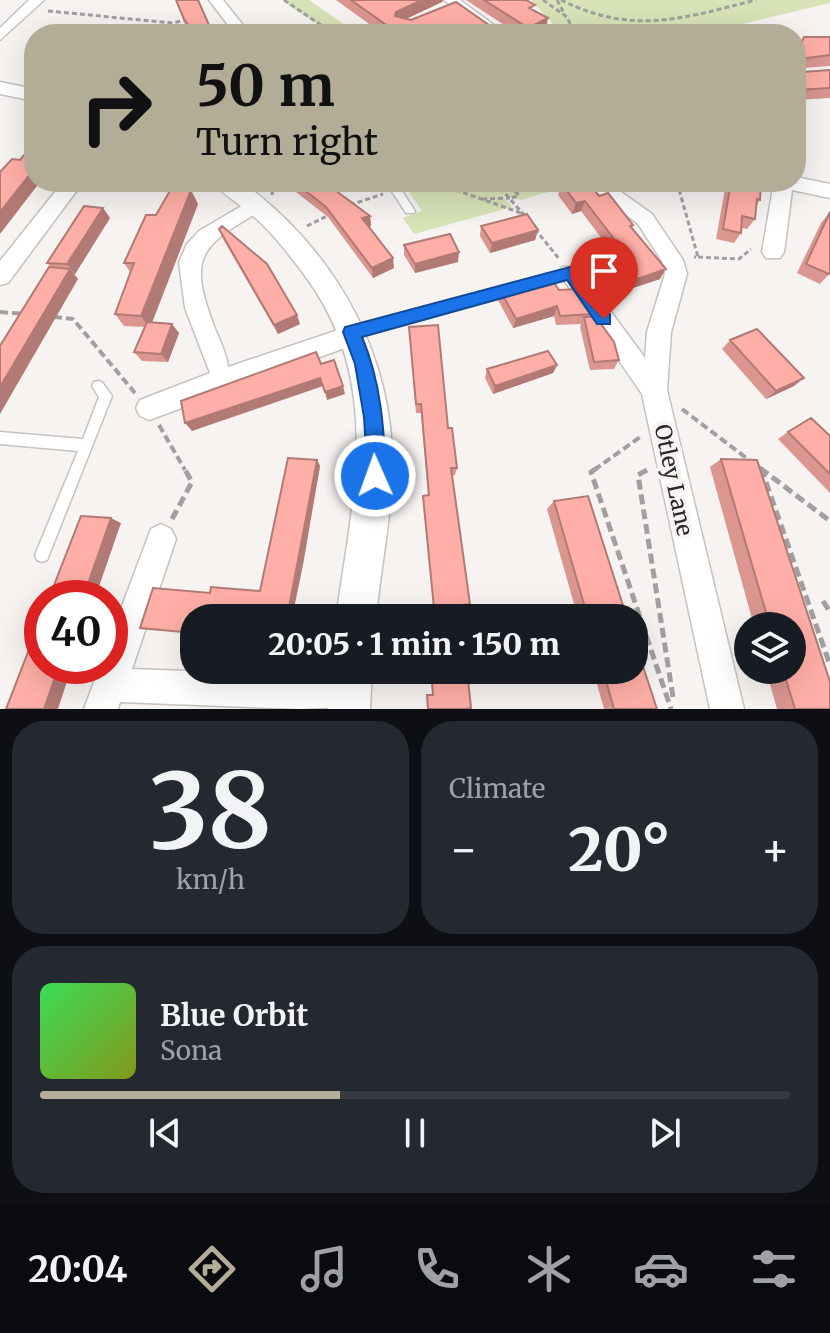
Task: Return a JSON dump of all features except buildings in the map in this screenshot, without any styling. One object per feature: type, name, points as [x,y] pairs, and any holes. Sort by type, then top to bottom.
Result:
[{"type":"street","points":[[451,4],[483,24]]},
{"type":"street","points":[[219,5],[235,24]]},
{"type":"street","points":[[10,7],[35,6]]},
{"type":"street","points":[[0,36],[35,6]]},
{"type":"street","points":[[0,88],[24,93]]},
{"type":"street","points":[[806,186],[830,191]]},
{"type":"street","points":[[3,266],[65,192]]},
{"type":"street","points":[[217,365],[189,285],[193,252],[214,230],[236,192]]},
{"type":"street","points":[[241,192],[287,237],[333,294],[364,364],[374,417],[375,476],[358,604]]},
{"type":"street","points":[[608,192],[645,219],[672,260],[676,274],[659,332],[654,390]]},
{"type":"street","points":[[775,246],[784,192]]},
{"type":"street","name":"Otley Lane","points":[[570,273],[654,390],[667,458],[727,709]]},
{"type":"street","points":[[149,408],[163,400],[352,334]]},
{"type":"street","points":[[161,539],[105,697],[350,691]]},
{"type":"lane","points":[[398,192],[410,211]]},
{"type":"lane","points":[[352,334],[570,273]]},
{"type":"lane","points":[[42,555],[106,396],[98,386]]},
{"type":"lane","points":[[0,438],[87,446]]},
{"type":"path","points":[[284,0],[319,24]]},
{"type":"path","points":[[543,0],[567,17]]},
{"type":"path","points":[[559,0],[570,24]]},
{"type":"path","points":[[559,0],[579,11],[612,20],[650,23],[703,16],[756,0]]},
{"type":"path","points":[[35,6],[172,23],[219,5]]},
{"type":"path","points":[[287,237],[380,192]]},
{"type":"path","points":[[461,192],[524,214]]},
{"type":"path","points":[[506,192],[570,273]]},
{"type":"path","points":[[480,199],[512,198],[519,195],[516,192]]},
{"type":"path","points":[[680,192],[698,257]]},
{"type":"path","points":[[672,260],[698,257],[739,259],[753,247],[775,246]]},
{"type":"path","points":[[0,312],[29,315]]},
{"type":"path","points":[[44,316],[73,319],[149,408],[192,482],[161,539]]},
{"type":"path","points":[[654,390],[830,521]]},
{"type":"path","points":[[662,422],[591,472],[671,709]]},
{"type":"path","points":[[667,458],[638,475],[671,681],[673,697],[667,698]]},
{"type":"path","points":[[760,466],[830,665]]},
{"type":"path","points":[[823,601],[830,612]]},
{"type":"green space","points":[[288,0],[309,0],[344,24],[317,24],[288,5]]},
{"type":"green space","points":[[531,0],[830,0],[830,3],[742,24],[553,24]]},
{"type":"green space","points":[[410,192],[548,192],[520,200],[502,195],[512,207],[414,234],[403,218],[422,211]]},
{"type":"route","points":[[375,476],[374,417],[364,364],[351,332],[570,273],[604,319]]}]
